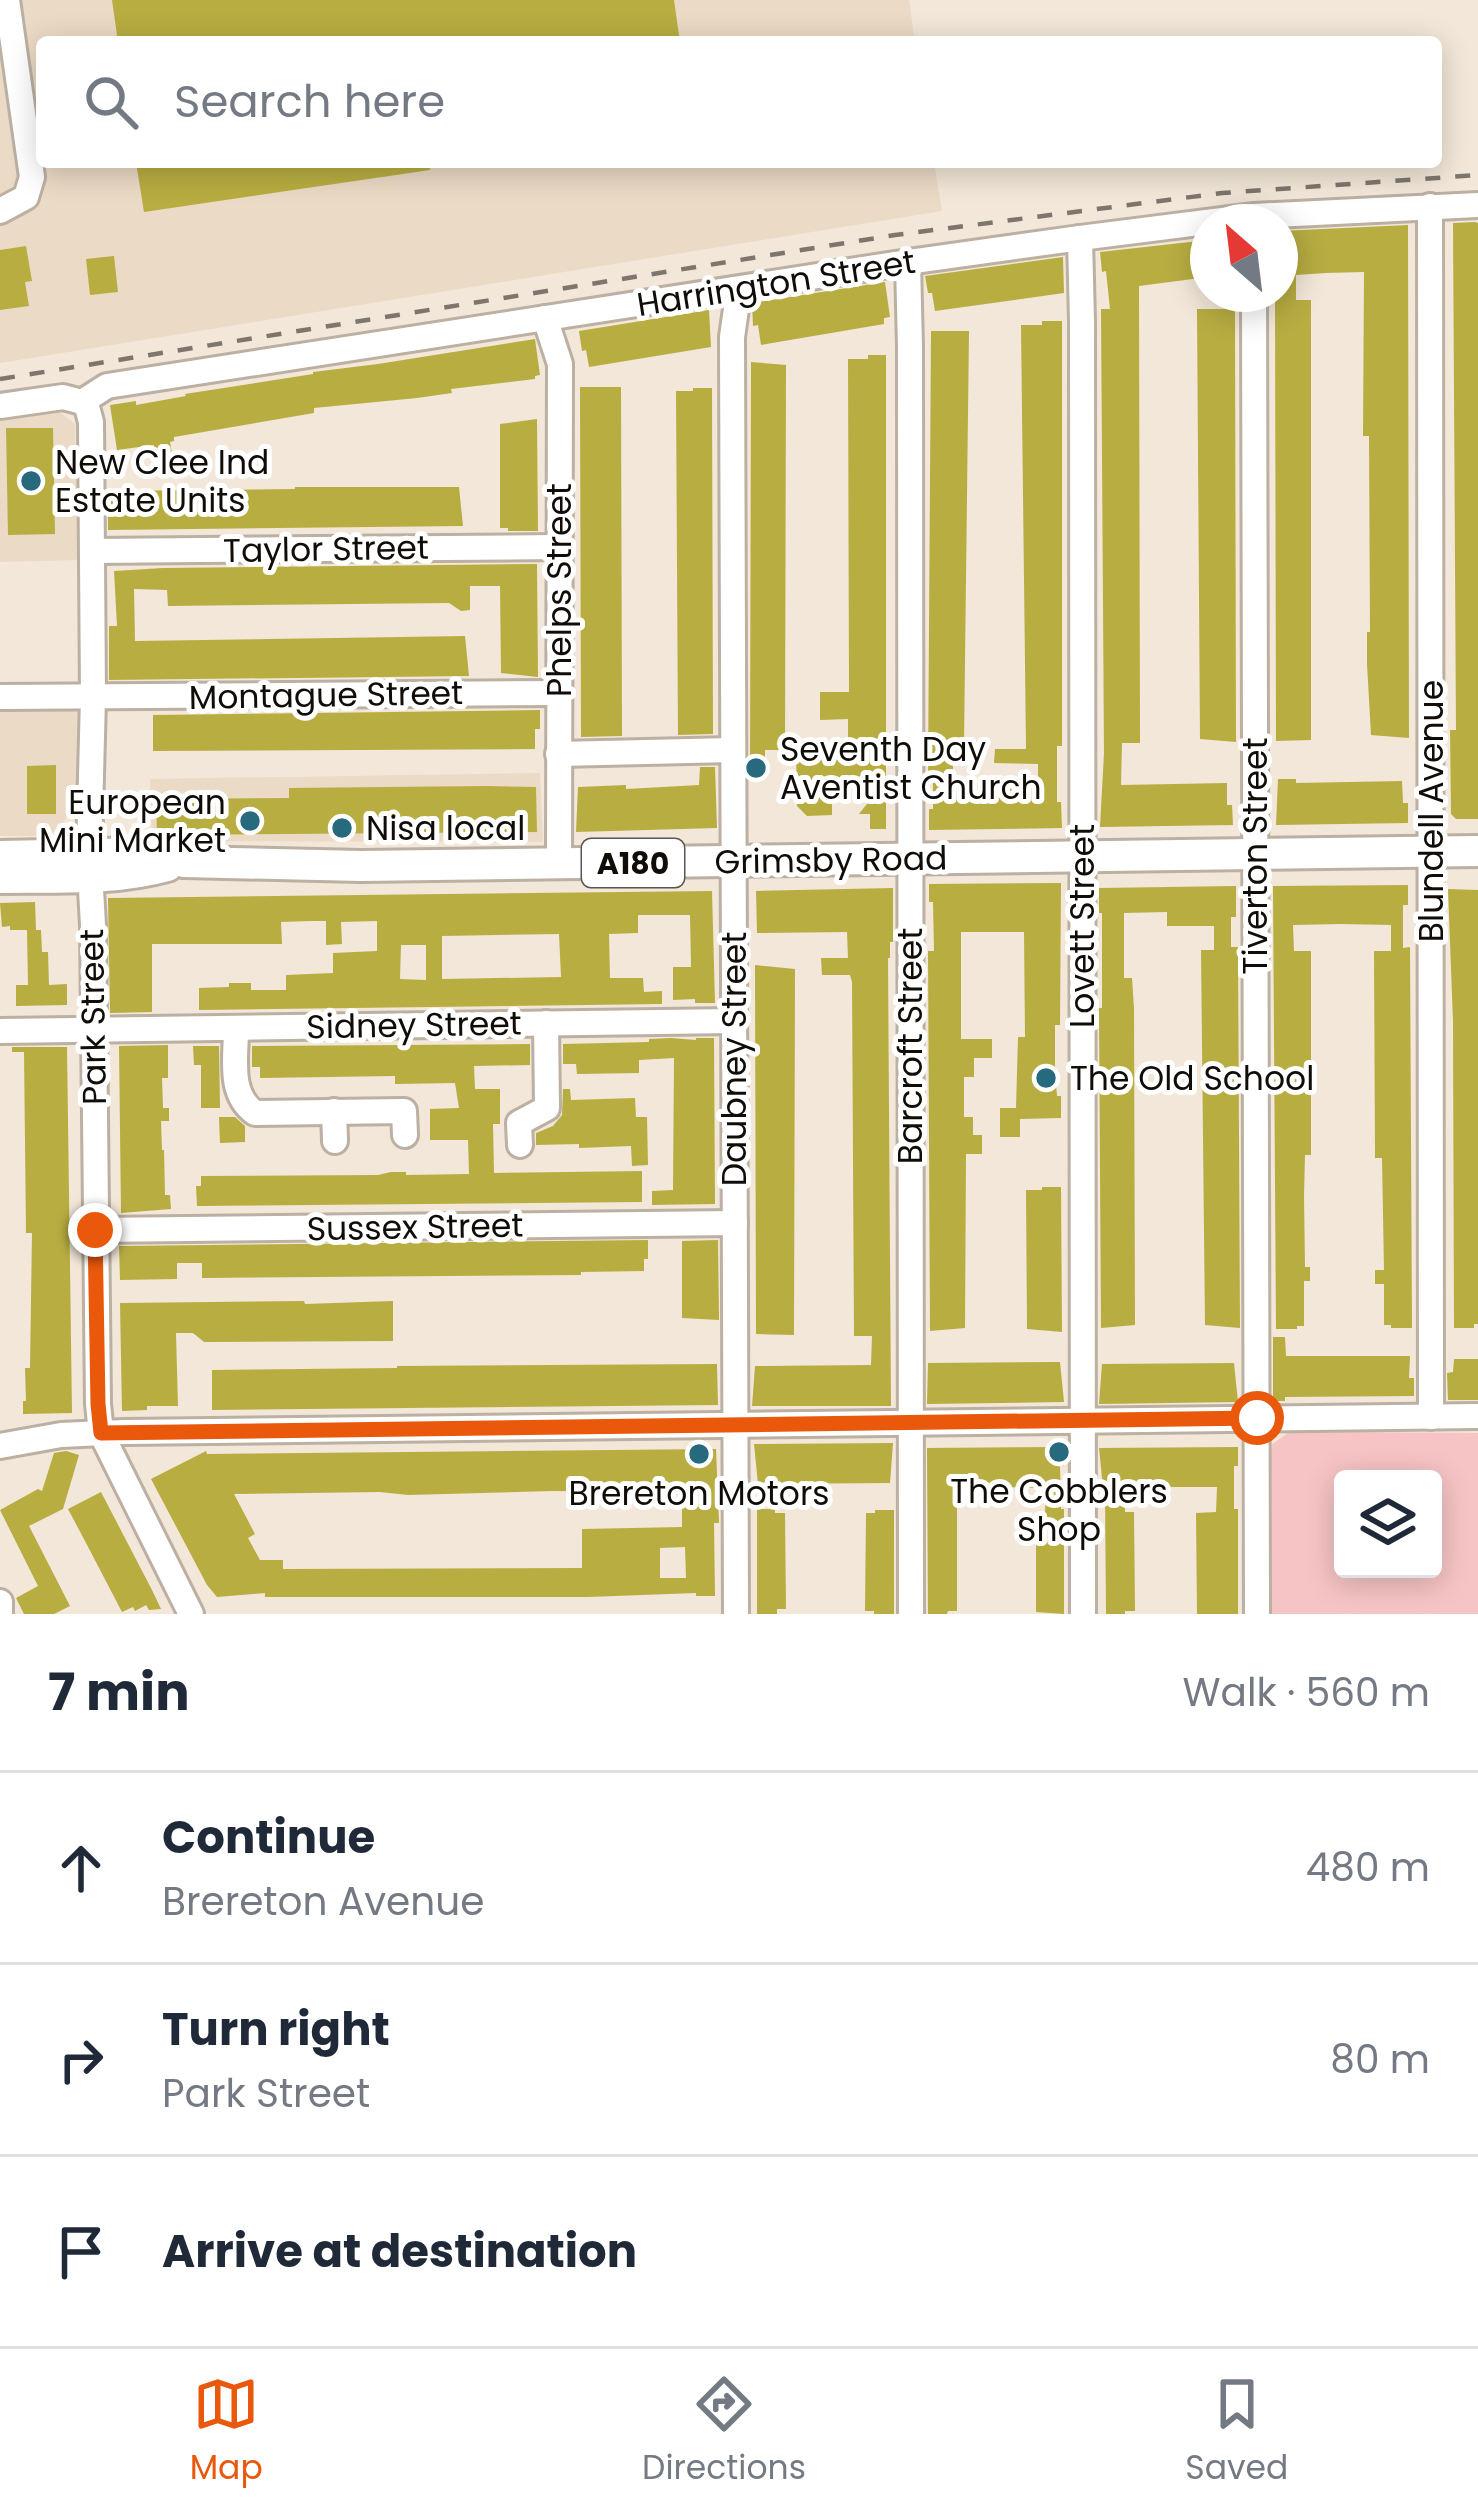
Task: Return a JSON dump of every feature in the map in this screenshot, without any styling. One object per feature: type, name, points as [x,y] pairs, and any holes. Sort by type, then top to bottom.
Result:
[{"type":"main road","name":"Grimsby Road","points":[[89,866],[150,871],[184,862],[357,866],[1478,851]]},
{"type":"main road","name":"A180","points":[[0,856],[89,866]]},
{"type":"main road","name":"A180","points":[[0,878],[89,866]]},
{"type":"street","points":[[0,211],[26,196],[32,177],[7,0]]},
{"type":"street","name":"Harrington Street","points":[[1298,216],[1478,205]]},
{"type":"street","name":"Blundell Avenue","points":[[1430,206],[1431,1417]]},
{"type":"street","name":"Harrington Street","points":[[0,406],[63,397],[82,402],[107,386],[908,262],[1190,226]]},
{"type":"street","name":"Lovett Street","points":[[1080,238],[1083,1614]]},
{"type":"street","name":"Barcroft Street","points":[[908,262],[910,1614]]},
{"type":"street","name":"Daubney Street","points":[[735,289],[736,1614]]},
{"type":"street","name":"Tiverton Street","points":[[1254,312],[1257,1614]]},
{"type":"street","name":"Phelps Street","points":[[545,318],[560,364],[559,864]]},
{"type":"street","name":"Park Street","points":[[82,402],[91,422],[89,866],[98,1404],[101,1433],[191,1614]]},
{"type":"street","name":"Taylor Street","points":[[92,551],[559,547]]},
{"type":"street","name":"Montague Street","points":[[0,698],[559,693]]},
{"type":"street","points":[[558,754],[733,750]]},
{"type":"street","name":"Sidney Street","points":[[0,1030],[735,1021]]},
{"type":"street","points":[[520,1144],[519,1124],[547,1108],[546,1024]]},
{"type":"street","points":[[236,1028],[236,1088],[241,1103],[254,1112],[404,1111],[405,1135]]},
{"type":"street","points":[[334,1112],[335,1141]]},
{"type":"street","name":"Sussex Street","points":[[95,1230],[735,1223]]},
{"type":"street","points":[[0,1447],[101,1433],[1478,1416]]},
{"type":"street","points":[[0,1602],[0,1613]]},
{"type":"shaded area","points":[[0,0],[909,0],[914,36],[36,36],[36,168],[935,168],[942,211],[0,363]]},
{"type":"shaded area","points":[[0,395],[53,407],[75,424],[78,560],[0,562]]},
{"type":"shaded area","points":[[0,704],[70,704],[81,715],[77,806],[51,836],[0,836]]},
{"type":"shaded area","points":[[540,773],[543,842],[152,841],[150,779]]},
{"type":"shaded area","points":[[1300,1432],[1478,1433],[1478,1614],[1269,1614],[1271,1445],[1288,1433]]},
{"type":"building","points":[[112,0],[674,0],[679,36],[117,36]]},
{"type":"building","points":[[137,168],[430,168],[430,170],[144,212]]},
{"type":"building","points":[[1475,222],[1478,819],[1456,819],[1451,814],[1450,730],[1456,730],[1453,223]]},
{"type":"building","points":[[1408,225],[1409,738],[1371,735],[1364,272],[1298,275],[1298,230]]},
{"type":"building","points":[[1190,242],[1190,279],[1139,286],[1140,743],[1122,743],[1121,785],[1227,783],[1233,825],[1100,827],[1104,753],[1101,309],[1110,309],[1100,252]]},
{"type":"building","points":[[26,246],[32,281],[25,282],[29,306],[0,310],[0,250]]},
{"type":"building","points":[[114,256],[118,292],[90,295],[86,259]]},
{"type":"building","points":[[1063,257],[1064,293],[935,311],[932,293],[928,293],[925,276]]},
{"type":"building","points":[[885,282],[890,317],[884,318],[884,324],[761,345],[758,325],[753,326],[752,303]]},
{"type":"building","points":[[1298,300],[1311,300],[1311,740],[1276,741],[1275,312],[1298,312]]},
{"type":"building","points":[[709,310],[711,347],[589,367],[586,350],[582,351],[579,331]]},
{"type":"building","points":[[1197,312],[1235,312],[1236,742],[1200,739]]},
{"type":"building","points":[[1042,321],[1062,321],[1062,746],[1057,746],[1057,802],[1061,802],[1062,828],[929,830],[929,809],[933,809],[933,776],[928,777],[931,331],[969,331],[964,744],[953,744],[953,783],[1002,782],[1002,789],[1038,788],[1038,764],[994,763],[995,749],[1026,749],[1021,325],[1042,325]]},
{"type":"building","points":[[535,339],[540,375],[535,379],[314,408],[314,413],[174,437],[170,442],[174,466],[157,469],[154,445],[117,450],[110,405],[136,401],[136,405],[313,372]]},
{"type":"building","points":[[868,355],[886,355],[886,829],[870,829],[870,814],[859,814],[870,800],[832,801],[832,815],[807,816],[797,806],[796,747],[818,746],[818,754],[848,753],[848,719],[820,720],[820,692],[849,692],[848,359],[868,359]]},
{"type":"building","points":[[751,362],[786,365],[785,750],[765,750],[765,778],[750,778]]},
{"type":"building","points":[[580,387],[621,387],[622,736],[581,737]]},
{"type":"building","points":[[712,388],[713,734],[678,735],[676,391]]},
{"type":"building","points":[[537,419],[538,531],[508,531],[500,528],[500,424]]},
{"type":"building","name":"New Clee Ind Estate Units","points":[[6,428],[53,428],[55,534],[8,535]]},
{"type":"building","points":[[459,487],[463,526],[108,530],[108,491]]},
{"type":"building","points":[[537,564],[538,677],[501,673],[500,586],[470,586],[470,610],[461,611],[449,603],[168,606],[167,590],[134,589],[135,641],[465,636],[469,676],[109,680],[109,626],[117,626],[114,571]]},
{"type":"building","points":[[540,710],[535,749],[153,751],[153,715]]},
{"type":"building","points":[[56,765],[56,814],[27,814],[27,766]]},
{"type":"building","points":[[700,767],[715,767],[717,828],[576,832],[578,787],[699,785]]},
{"type":"building","points":[[1278,779],[1296,779],[1296,783],[1402,781],[1408,823],[1276,825]]},
{"type":"building","points":[[536,787],[537,832],[157,835],[156,799],[289,798],[289,788]]},
{"type":"building","points":[[1061,883],[1055,1073],[1061,1118],[1020,1119],[1020,1137],[1000,1137],[1000,1108],[1016,1108],[1018,1037],[1025,1037],[1024,932],[961,932],[961,1039],[992,1039],[992,1058],[974,1058],[974,1077],[964,1077],[964,1117],[973,1117],[973,1135],[982,1135],[982,1154],[966,1154],[965,1328],[930,1331],[928,951],[934,951],[929,884]]},
{"type":"building","points":[[1408,885],[1403,948],[1410,947],[1412,1328],[1384,1325],[1384,1284],[1375,1284],[1375,1270],[1384,1270],[1382,1158],[1375,1158],[1374,951],[1391,951],[1391,925],[1341,924],[1293,925],[1294,951],[1311,951],[1311,1155],[1305,1155],[1304,1196],[1305,1267],[1310,1267],[1310,1281],[1304,1281],[1304,1326],[1276,1329],[1273,886]]},
{"type":"building","points":[[1236,886],[1231,947],[1238,947],[1240,1328],[1205,1325],[1201,950],[1214,950],[1214,926],[1167,926],[1167,912],[1124,913],[1124,978],[1132,978],[1134,1008],[1135,1325],[1101,1328],[1099,888]]},
{"type":"building","points":[[893,888],[893,942],[888,958],[891,1406],[752,1406],[755,1366],[871,1365],[872,1336],[854,1336],[852,982],[850,975],[822,975],[821,958],[848,958],[847,932],[757,933],[756,891]]},
{"type":"building","points":[[1448,889],[1478,890],[1478,1324],[1474,1328],[1454,1328]]},
{"type":"building","points":[[712,891],[715,1003],[673,1000],[673,967],[691,967],[690,915],[638,915],[638,933],[609,934],[610,978],[643,978],[644,992],[662,991],[662,1004],[199,1010],[199,988],[251,983],[251,990],[286,990],[286,975],[333,973],[333,953],[377,951],[377,921],[341,922],[342,944],[326,945],[326,921],[310,921],[281,922],[282,944],[152,944],[152,1012],[110,1013],[108,898]],"holes":[[[559,934],[561,977],[442,979],[442,936]],[[401,945],[426,945],[426,980],[400,979]]]},
{"type":"building","points":[[35,902],[36,930],[2,927],[0,903]]},
{"type":"building","points":[[27,930],[41,930],[42,952],[48,952],[49,985],[67,984],[67,1005],[16,1006],[16,985],[28,985]]},
{"type":"building","points":[[755,965],[795,969],[794,1335],[756,1334]]},
{"type":"building","points":[[714,1038],[715,1204],[652,1205],[652,1191],[673,1190],[674,1058],[639,1060],[639,1073],[577,1074],[576,1064],[563,1064],[563,1044]]},
{"type":"building","points":[[530,1044],[530,1065],[474,1066],[475,1089],[500,1089],[500,1124],[493,1124],[494,1173],[642,1171],[642,1202],[197,1206],[196,1186],[201,1186],[201,1176],[469,1174],[468,1140],[430,1140],[430,1109],[459,1108],[455,1083],[395,1084],[395,1076],[260,1078],[260,1067],[252,1067],[252,1046]]},
{"type":"building","points":[[168,1045],[168,1078],[162,1078],[163,1108],[169,1108],[169,1121],[161,1121],[165,1195],[170,1195],[171,1209],[121,1213],[119,1046]]},
{"type":"building","points":[[193,1046],[219,1046],[220,1108],[201,1108],[201,1065],[194,1065]]},
{"type":"building","points":[[12,1047],[67,1047],[72,1413],[23,1414],[25,1368],[30,1368],[32,1233],[26,1233],[24,1052],[12,1052]]},
{"type":"building","points":[[563,1089],[570,1089],[571,1100],[635,1098],[636,1117],[647,1117],[648,1165],[632,1166],[631,1146],[536,1145],[536,1133],[553,1126],[562,1115]]},
{"type":"building","points":[[219,1117],[235,1117],[245,1126],[245,1142],[220,1143]]},
{"type":"building","points":[[1061,1187],[1062,1332],[1027,1329],[1026,1190]]},
{"type":"building","points":[[648,1240],[644,1271],[202,1278],[202,1263],[177,1263],[177,1279],[120,1280],[119,1246]]},
{"type":"building","points":[[718,1240],[719,1320],[682,1318],[682,1241]]},
{"type":"building","points":[[393,1301],[393,1341],[204,1342],[193,1333],[176,1333],[178,1406],[122,1411],[120,1303]]},
{"type":"building","points":[[1273,1337],[1285,1337],[1286,1356],[1410,1356],[1414,1396],[1273,1401]]},
{"type":"building","points":[[1454,1359],[1478,1359],[1478,1400],[1448,1400],[1447,1373],[1453,1372]]},
{"type":"building","points":[[1060,1362],[1064,1402],[927,1404],[928,1363]]},
{"type":"building","points":[[1234,1363],[1238,1402],[1099,1404],[1102,1364]]},
{"type":"building","points":[[717,1364],[718,1405],[212,1410],[212,1370]]},
{"type":"building","points":[[893,1443],[890,1483],[758,1484],[754,1444]]},
{"type":"building","points":[[1064,1447],[1064,1466],[1060,1466],[1064,1614],[1036,1612],[1036,1513],[1045,1513],[1046,1488],[998,1487],[957,1488],[957,1611],[928,1614],[927,1448]]},
{"type":"building","points":[[1238,1447],[1234,1509],[1238,1509],[1238,1614],[1197,1614],[1196,1513],[1216,1512],[1217,1487],[1125,1487],[1125,1512],[1134,1512],[1135,1611],[1106,1614],[1105,1488],[1099,1448]]},
{"type":"building","points":[[716,1449],[715,1596],[265,1597],[265,1593],[217,1597],[151,1479],[207,1454]],"holes":[[[682,1492],[682,1527],[582,1529],[582,1568],[283,1569],[283,1560],[260,1560],[248,1538],[255,1534],[234,1494]],[[685,1547],[686,1578],[660,1578],[660,1548]]]},
{"type":"building","points":[[54,1453],[79,1455],[63,1509],[29,1526],[70,1606],[54,1614],[24,1614],[16,1598],[38,1586],[0,1510],[42,1491]]},
{"type":"building","points":[[101,1492],[161,1609],[149,1610],[146,1605],[122,1612],[68,1509]]},
{"type":"building","points":[[757,1509],[785,1513],[786,1609],[777,1609],[777,1614],[757,1614]]},
{"type":"building","points":[[894,1510],[894,1614],[865,1611],[866,1513]]},
{"type":"railway","points":[[0,379],[895,235],[1222,193],[1478,175]]},
{"type":"place","name":"New Clee Ind Estate Units","points":[[31,481]]},
{"type":"place","name":"Seventh Day Aventist Church","points":[[756,768]]},
{"type":"place","name":"European Mini Market","points":[[250,821]]},
{"type":"place","name":"Nisa local","points":[[342,828]]},
{"type":"place","name":"The Old School","points":[[1046,1078]]},
{"type":"place","name":"The Cobblers Shop","points":[[1059,1452]]},
{"type":"place","name":"Brereton Motors","points":[[699,1454]]},
{"type":"route","points":[[95,1230],[101,1433],[1257,1418]]}]
